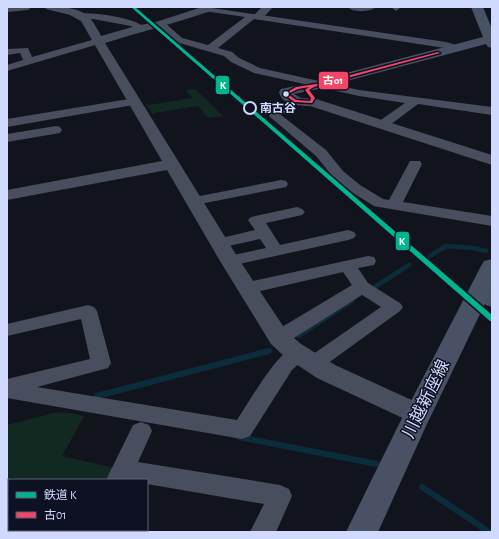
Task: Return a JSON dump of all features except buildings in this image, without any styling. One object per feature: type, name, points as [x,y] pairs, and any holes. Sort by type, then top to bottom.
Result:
[{"type":"main road","points":[[312,91],[456,48],[491,41],[477,7]]},
{"type":"main road","name":"川越新座線","points":[[362,532],[418,414],[486,296],[492,266]]},
{"type":"street","points":[[7,9],[28,7]]},
{"type":"street","points":[[50,7],[80,16],[85,19],[99,40],[219,243],[279,338],[305,359],[418,414]]},
{"type":"street","points":[[210,49],[268,7]]},
{"type":"street","points":[[352,7],[372,7]]},
{"type":"street","points":[[7,68],[140,28],[161,24],[207,9],[446,45],[456,48]]},
{"type":"street","points":[[80,16],[93,16],[134,24],[140,28]]},
{"type":"street","points":[[161,24],[178,40],[228,54],[232,58],[258,71],[268,72],[312,91],[382,125],[492,160]]},
{"type":"street","points":[[7,52],[24,50],[29,62]]},
{"type":"street","points":[[218,61],[232,58]]},
{"type":"street","points":[[492,111],[414,102],[359,93],[312,91],[291,97],[275,116],[321,153],[338,174],[355,188],[379,203],[492,221]]},
{"type":"street","points":[[7,123],[50,113],[135,102]]},
{"type":"street","points":[[382,125],[414,102]]},
{"type":"street","points":[[7,138],[57,133],[50,113]]},
{"type":"street","points":[[7,195],[54,190],[172,164]]},
{"type":"street","points":[[394,205],[415,164]]},
{"type":"street","points":[[195,201],[281,184]]},
{"type":"street","points":[[276,251],[256,220],[297,212]]},
{"type":"street","points":[[219,243],[264,233]]},
{"type":"street","points":[[230,261],[348,235]]},
{"type":"street","points":[[248,288],[368,261]]},
{"type":"street","points":[[7,388],[242,430],[285,366],[305,359],[394,307],[362,287],[347,265]]},
{"type":"street","points":[[279,338],[362,287]]},
{"type":"street","points":[[7,330],[88,311],[101,363],[7,388]]},
{"type":"street","points":[[141,431],[121,475],[280,496],[263,532]]},
{"type":"green space","points":[[195,89],[223,116],[208,118],[198,106],[154,113],[153,115],[146,104],[149,105],[192,98],[186,90]]},
{"type":"green space","points":[[64,412],[84,416],[62,456],[115,468],[110,479],[8,479],[7,529],[7,425],[53,413]]},
{"type":"waterway","points":[[430,256],[446,246],[473,248],[486,251]]},
{"type":"waterway","points":[[370,290],[409,265]]},
{"type":"waterway","points":[[298,336],[352,301]]},
{"type":"waterway","points":[[97,396],[269,351]]},
{"type":"waterway","points":[[239,437],[377,464]]},
{"type":"waterway","points":[[422,487],[489,532]]},
{"type":"rail line","name":"K","points":[[133,7],[492,319]]},
{"type":"transit line","name":"古01","points":[[439,53],[313,86],[307,90],[313,98],[311,102],[295,101],[286,94],[297,88],[316,85],[439,53]]},
{"type":"place","name":"南古谷","points":[[250,108]]}]
